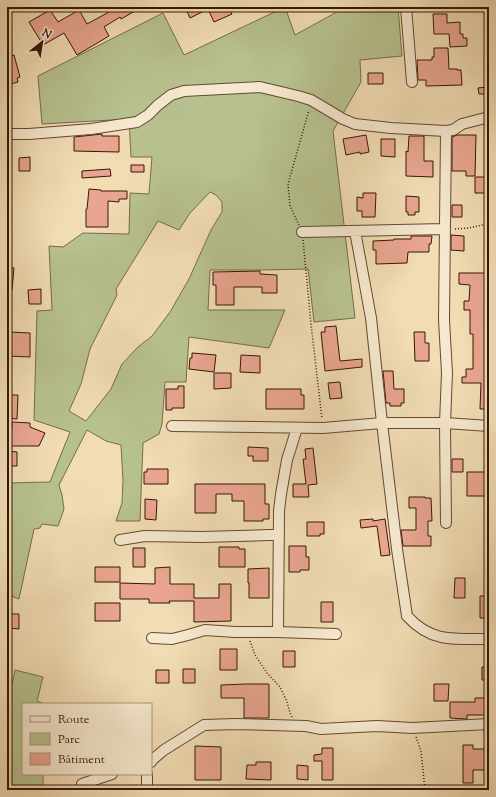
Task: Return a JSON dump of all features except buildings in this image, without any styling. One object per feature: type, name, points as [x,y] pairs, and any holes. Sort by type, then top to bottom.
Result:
[{"type":"street","points":[[406,7],[412,82]]},
{"type":"street","points":[[7,134],[29,134],[92,129],[137,122],[171,95],[184,91],[260,87],[311,100],[342,119],[355,124],[391,128],[446,131],[453,130],[462,124],[489,117]]},
{"type":"street","points":[[446,131],[444,320],[447,373],[445,423],[446,523]]},
{"type":"street","points":[[302,232],[445,229]]},
{"type":"street","points":[[355,231],[371,318],[397,549],[407,616],[422,629],[441,637],[489,639]]},
{"type":"street","points":[[172,426],[323,428],[382,423],[445,423],[489,426]]},
{"type":"street","points":[[278,632],[279,511],[286,460],[297,428]]},
{"type":"street","points":[[120,540],[145,536],[202,537],[279,535]]},
{"type":"street","points":[[152,638],[172,639],[205,630],[336,634]]},
{"type":"street","points":[[152,760],[164,750],[204,725],[235,724],[306,726],[321,729],[377,726],[412,728],[489,724]]},
{"type":"street","points":[[82,784],[109,775]]},
{"type":"street","points":[[147,775],[147,790]]},
{"type":"path","points":[[311,100],[288,184],[290,206],[302,232],[323,428]]},
{"type":"path","points":[[445,229],[468,228],[489,223]]},
{"type":"path","points":[[247,632],[255,656],[267,673],[280,687],[293,717]]},
{"type":"path","points":[[412,728],[421,751],[425,790]]},
{"type":"green space","points":[[285,7],[295,35],[346,7],[398,7],[402,56],[360,60],[361,82],[333,131],[355,318],[314,322],[308,269],[210,270],[208,310],[285,310],[269,348],[189,337],[186,382],[165,382],[162,424],[159,434],[143,443],[140,521],[116,521],[122,503],[123,480],[121,445],[106,441],[87,430],[59,485],[64,509],[58,526],[42,524],[40,528],[34,529],[19,599],[11,596],[7,589],[7,483],[50,482],[70,432],[34,420],[37,311],[52,310],[49,246],[63,247],[83,233],[129,234],[130,193],[149,194],[152,157],[131,157],[129,119],[42,124],[38,76],[163,13],[184,55]],"holes":[[[210,192],[216,195],[222,202],[222,212],[211,230],[189,279],[170,312],[152,336],[138,347],[122,364],[111,389],[86,421],[69,411],[81,384],[90,349],[117,295],[116,289],[158,221],[179,230],[190,213]]]},
{"type":"green space","points":[[15,670],[43,677],[37,701],[42,703],[22,703],[22,775],[43,775],[43,790],[7,790],[7,689],[11,689]]}]
